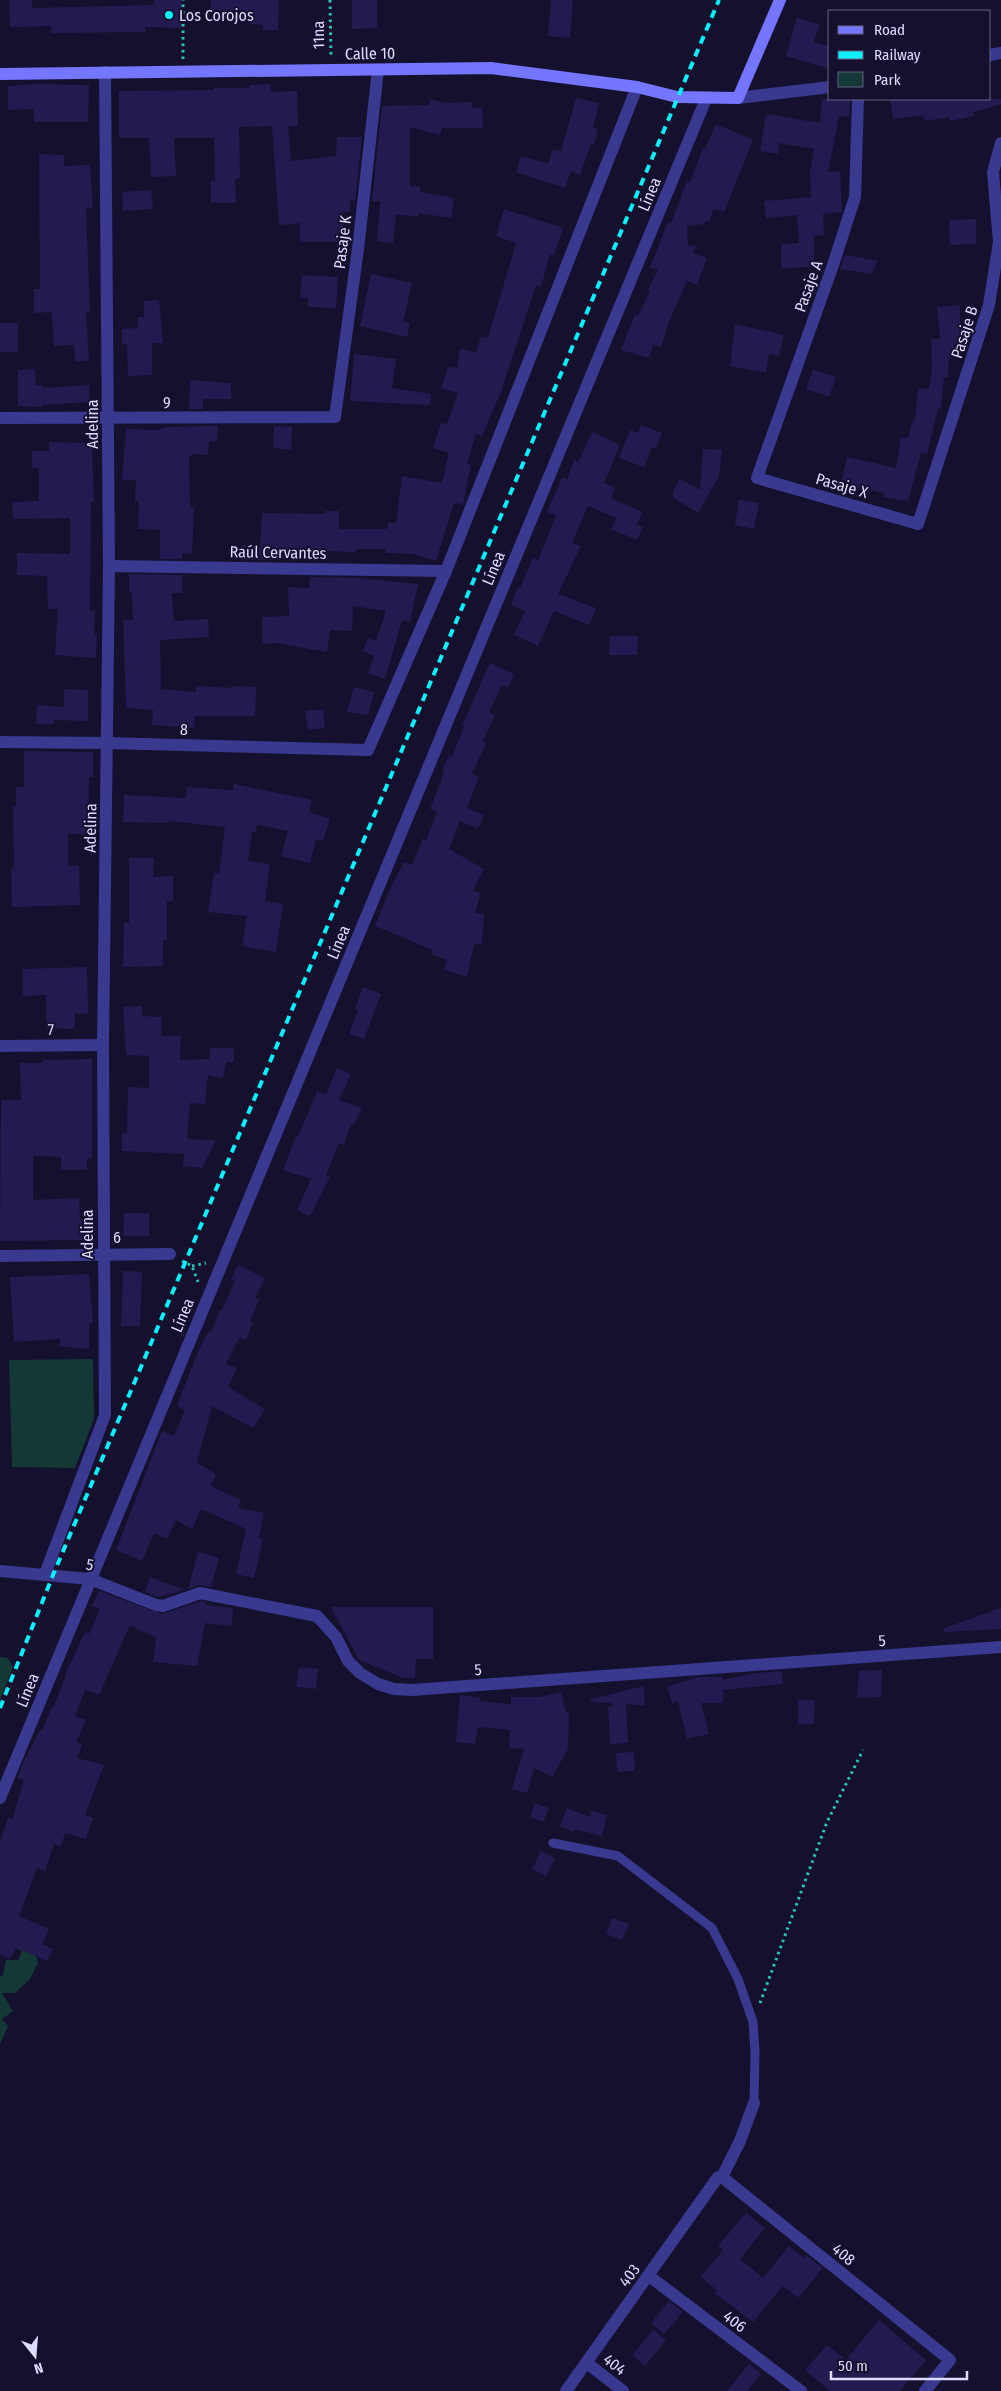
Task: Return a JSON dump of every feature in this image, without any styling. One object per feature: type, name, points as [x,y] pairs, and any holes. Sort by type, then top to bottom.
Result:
[{"type":"street","points":[[738,98],[780,0]]},
{"type":"street","name":"Calle 10","points":[[0,74],[491,68],[638,87],[677,97],[738,98]]},
{"type":"street","name":"Pasaje K","points":[[335,417],[358,249],[378,70]]},
{"type":"street","name":"Adelina","points":[[45,1574],[105,1415],[103,1045],[109,566],[105,72]]},
{"type":"street","points":[[446,571],[638,87]]},
{"type":"street","points":[[738,98],[828,87]]},
{"type":"street","name":"Línea","points":[[0,1798],[706,98]]},
{"type":"street","name":"Pasaje A","points":[[757,478],[833,265],[855,197],[858,100]]},
{"type":"street","name":"Pasaje B","points":[[918,524],[990,305],[1000,243],[994,172],[1001,143]]},
{"type":"street","name":"9","points":[[0,418],[335,417]]},
{"type":"street","name":"Pasaje X","points":[[757,478],[918,524]]},
{"type":"street","name":"Raúl Cervantes","points":[[109,566],[446,571]]},
{"type":"street","name":"8","points":[[0,742],[107,742],[368,750],[446,571]]},
{"type":"street","name":"7","points":[[0,1046],[103,1045]]},
{"type":"street","name":"6","points":[[0,1256],[170,1254]]},
{"type":"street","name":"5","points":[[0,1571],[90,1579],[163,1606],[200,1593],[317,1616],[336,1637],[348,1661],[360,1673],[378,1684],[394,1689],[412,1690],[1001,1648]]},
{"type":"street","name":"403","points":[[566,2391],[720,2177],[740,2141],[754,2103]]},
{"type":"street","name":"408","points":[[720,2177],[950,2360],[926,2391]]},
{"type":"street","name":"406","points":[[649,2276],[801,2391]]},
{"type":"street","name":"404","points":[[587,2362],[623,2391]]},
{"type":"lane","points":[[553,1843],[618,1856],[712,1928],[738,1979],[752,2022],[755,2052],[754,2103]]},
{"type":"path","points":[[183,0],[183,72]]},
{"type":"path","name":"11na","points":[[330,0],[331,70]]},
{"type":"path","points":[[170,1254],[192,1266],[205,1302]]},
{"type":"path","points":[[752,2022],[827,1822],[863,1750]]},
{"type":"green space","points":[[93,1359],[94,1419],[75,1468],[12,1467],[9,1360]]},
{"type":"green space","points":[[0,1657],[8,1658],[13,1667],[0,1700]]},
{"type":"green space","points":[[31,1938],[38,1963],[30,1979],[15,1993],[2,1993],[13,2011],[2,2019],[8,2026],[0,2044],[0,1976],[3,1975],[6,1960],[18,1960],[22,1951],[0,1941]]},
{"type":"building","points":[[9,0],[32,0],[32,8],[154,5],[154,0],[181,0],[182,28],[145,27],[145,32],[51,33],[51,26],[10,27]]},
{"type":"building","points":[[211,0],[279,0],[278,30],[263,30],[263,25],[250,24],[250,20],[211,20]]},
{"type":"building","points":[[352,0],[377,0],[377,28],[352,29]]},
{"type":"building","points":[[551,0],[573,0],[570,38],[548,36]]},
{"type":"building","points":[[797,17],[820,25],[813,42],[828,46],[828,68],[786,56]]},
{"type":"building","points":[[35,84],[89,85],[88,122],[34,122],[34,109],[8,110],[8,86]]},
{"type":"building","points":[[270,84],[271,92],[297,91],[298,126],[288,126],[291,161],[336,156],[337,137],[362,137],[355,201],[350,200],[350,212],[343,212],[343,242],[300,242],[300,223],[279,225],[272,126],[239,127],[240,179],[235,179],[236,203],[211,203],[211,181],[215,181],[214,138],[174,138],[176,176],[151,177],[149,138],[119,138],[119,91],[214,90],[214,88],[249,88],[249,85]]},
{"type":"building","points":[[576,98],[599,103],[593,128],[598,129],[594,145],[591,144],[580,175],[571,171],[565,188],[516,172],[521,156],[548,164],[553,149],[561,151]]},
{"type":"building","points":[[430,99],[445,103],[472,102],[472,108],[482,108],[483,128],[442,128],[440,135],[410,127],[410,186],[420,187],[420,192],[454,198],[451,218],[418,213],[418,216],[396,215],[393,243],[377,242],[380,201],[372,201],[382,106],[429,105]]},
{"type":"building","points":[[822,99],[850,100],[849,117],[839,116],[828,172],[840,171],[842,212],[823,214],[824,235],[814,236],[814,267],[781,268],[781,244],[799,243],[797,215],[766,218],[764,201],[811,197],[810,171],[814,149],[779,143],[778,154],[760,151],[766,114],[820,123]]},
{"type":"building","points":[[1001,99],[1001,104],[973,112],[974,116],[950,121],[949,117],[924,121],[923,115],[893,119],[890,100]]},
{"type":"building","points":[[716,124],[753,140],[724,212],[714,209],[709,222],[705,221],[704,224],[687,226],[688,246],[696,245],[693,253],[707,258],[697,285],[687,281],[670,319],[661,347],[653,345],[649,358],[621,350],[635,315],[638,316],[658,270],[650,268],[668,222],[671,223],[687,181],[690,182],[703,148],[705,149]]},
{"type":"building","points":[[39,154],[64,155],[64,166],[90,165],[93,208],[86,208],[90,312],[86,312],[89,361],[75,361],[74,345],[54,346],[52,312],[34,313],[34,289],[40,289]]},
{"type":"building","points":[[151,190],[153,209],[123,211],[122,192]]},
{"type":"building","points":[[504,209],[563,228],[554,255],[550,254],[541,287],[536,285],[501,392],[482,436],[476,434],[467,464],[471,465],[463,504],[454,503],[436,561],[413,554],[386,553],[386,549],[356,549],[356,552],[285,550],[285,560],[241,560],[241,545],[260,547],[262,513],[325,514],[325,511],[339,511],[339,529],[387,529],[388,523],[396,523],[402,476],[442,483],[449,453],[433,448],[441,423],[447,424],[458,393],[441,388],[448,367],[457,368],[460,348],[476,353],[481,336],[488,338],[516,243],[496,236]]},
{"type":"building","points":[[976,219],[976,244],[950,245],[949,220]]},
{"type":"building","points":[[845,255],[878,261],[871,274],[840,269]]},
{"type":"building","points":[[371,274],[412,283],[403,322],[410,323],[407,337],[360,326]]},
{"type":"building","points":[[302,275],[338,277],[336,308],[308,307],[308,298],[300,298]]},
{"type":"building","points":[[159,300],[163,343],[152,343],[152,375],[128,376],[127,344],[122,345],[122,329],[138,328],[138,317],[144,317],[144,301]]},
{"type":"building","points":[[960,305],[961,358],[949,358],[948,377],[944,377],[941,409],[938,408],[927,454],[921,453],[908,501],[883,497],[884,493],[841,484],[847,457],[896,468],[901,437],[908,438],[913,420],[915,421],[918,388],[929,389],[932,367],[931,339],[940,339],[937,307]]},
{"type":"building","points":[[0,323],[18,323],[18,352],[0,352]]},
{"type":"building","points":[[735,324],[784,335],[779,356],[769,354],[766,373],[730,366]]},
{"type":"building","points":[[354,354],[396,359],[392,388],[431,394],[430,405],[350,401]]},
{"type":"building","points":[[35,369],[36,385],[43,385],[43,388],[89,385],[90,402],[42,405],[42,407],[18,406],[18,370]]},
{"type":"building","points":[[813,369],[836,377],[829,397],[806,389]]},
{"type":"building","points":[[190,380],[231,383],[231,399],[203,399],[203,409],[189,409]]},
{"type":"building","points":[[641,425],[662,433],[656,448],[652,447],[644,467],[619,458],[630,430],[638,433]]},
{"type":"building","points":[[218,426],[217,442],[209,441],[208,455],[192,454],[192,456],[189,456],[190,507],[194,507],[192,554],[182,553],[182,559],[160,559],[160,530],[138,529],[139,501],[135,501],[136,480],[122,480],[126,429],[157,430],[169,427]]},
{"type":"building","points":[[274,426],[292,427],[291,450],[273,448]]},
{"type":"building","points":[[592,432],[620,445],[604,483],[615,488],[611,498],[642,512],[637,525],[643,527],[637,540],[611,529],[617,518],[588,506],[572,543],[581,546],[558,594],[596,608],[589,625],[554,611],[538,646],[514,635],[525,611],[511,605],[533,558],[538,560],[556,516],[547,512],[562,477],[567,479],[574,460],[578,462]]},
{"type":"building","points":[[49,442],[92,443],[94,502],[91,502],[90,611],[95,611],[94,635],[97,635],[96,658],[55,655],[58,609],[48,609],[47,576],[17,575],[17,553],[70,554],[70,518],[13,519],[12,502],[39,501],[39,468],[32,468],[32,451],[49,451]]},
{"type":"building","points":[[703,449],[722,450],[719,476],[698,513],[673,497],[673,492],[680,479],[700,490]]},
{"type":"building","points":[[739,500],[759,503],[754,529],[735,525]]},
{"type":"building","points":[[129,574],[182,575],[182,593],[172,593],[174,621],[208,619],[209,637],[160,640],[161,689],[196,692],[196,686],[256,687],[255,716],[195,716],[194,728],[152,725],[153,710],[126,708],[123,620],[133,620],[132,592],[129,592]]},
{"type":"building","points":[[310,577],[358,578],[418,584],[410,622],[402,620],[385,679],[368,673],[374,656],[363,651],[368,638],[376,641],[386,611],[353,606],[352,631],[330,630],[327,652],[276,643],[262,644],[262,617],[289,616],[288,587],[309,588]]},
{"type":"building","points":[[610,636],[638,636],[637,655],[609,655]]},
{"type":"building","points":[[490,663],[514,674],[508,688],[502,685],[489,712],[495,715],[482,742],[486,743],[472,774],[479,777],[467,808],[484,815],[478,829],[460,821],[449,849],[484,869],[473,890],[481,893],[475,913],[484,914],[482,944],[474,944],[467,977],[444,970],[447,960],[432,954],[433,950],[375,926],[390,889],[404,862],[412,865],[423,838],[426,840],[437,812],[430,809],[444,773],[442,772],[449,755],[452,756],[464,727],[462,726]]},
{"type":"building","points":[[354,687],[374,692],[368,715],[347,712]]},
{"type":"building","points":[[64,689],[88,690],[88,721],[54,720],[54,724],[36,724],[37,705],[64,707]]},
{"type":"building","points":[[323,709],[325,728],[308,730],[305,711]]},
{"type":"building","points":[[24,751],[93,752],[93,777],[89,777],[88,834],[68,834],[68,866],[79,866],[80,905],[12,907],[11,868],[14,868],[13,806],[16,806],[16,787],[24,787]]},
{"type":"building","points":[[234,784],[312,800],[309,812],[330,819],[323,841],[316,839],[310,863],[281,856],[288,831],[257,825],[256,832],[252,831],[248,861],[270,864],[265,901],[283,904],[276,952],[242,946],[247,916],[208,912],[214,873],[219,874],[225,827],[169,821],[168,823],[123,822],[124,795],[186,798],[187,787],[233,790]]},
{"type":"building","points":[[129,858],[154,858],[153,877],[173,876],[173,901],[167,901],[167,940],[163,940],[163,966],[123,967],[124,923],[129,923]]},
{"type":"building","points":[[87,967],[88,1014],[75,1013],[75,1029],[46,1028],[46,995],[23,996],[22,969]]},
{"type":"building","points":[[363,987],[381,994],[364,1039],[349,1034],[358,1010],[355,1009]]},
{"type":"building","points":[[142,1006],[142,1016],[162,1017],[161,1036],[181,1036],[180,1060],[210,1059],[210,1048],[234,1048],[234,1062],[226,1062],[223,1078],[208,1075],[205,1104],[190,1103],[187,1139],[216,1140],[202,1168],[183,1166],[184,1154],[122,1151],[122,1133],[127,1133],[128,1087],[149,1088],[149,1056],[126,1055],[123,1007]]},
{"type":"building","points":[[92,1059],[92,1158],[87,1158],[87,1170],[61,1170],[61,1157],[33,1156],[33,1200],[79,1198],[80,1220],[88,1219],[89,1240],[0,1241],[1,1100],[21,1100],[20,1063],[43,1063],[43,1060]]},
{"type":"building","points":[[337,1068],[351,1074],[339,1100],[362,1108],[354,1125],[351,1124],[344,1145],[339,1143],[326,1175],[330,1177],[310,1216],[297,1210],[311,1179],[283,1170],[317,1091],[326,1095]]},
{"type":"building","points":[[124,1213],[149,1213],[149,1236],[123,1236]]},
{"type":"building","points":[[238,1265],[265,1278],[255,1298],[259,1300],[250,1321],[253,1322],[246,1340],[239,1338],[226,1364],[237,1368],[228,1387],[265,1409],[253,1428],[212,1406],[197,1463],[216,1474],[211,1486],[241,1500],[238,1508],[264,1513],[259,1538],[263,1539],[254,1578],[236,1574],[246,1529],[201,1509],[192,1529],[176,1520],[167,1539],[154,1533],[142,1561],[116,1550],[162,1431],[174,1436],[185,1410],[177,1406],[181,1395],[198,1352],[209,1331],[211,1332],[235,1281],[231,1280]]},
{"type":"building","points":[[123,1271],[142,1272],[140,1326],[121,1326]]},
{"type":"building","points":[[89,1274],[93,1323],[89,1323],[89,1349],[59,1346],[60,1339],[14,1342],[10,1277]]},
{"type":"building","points":[[198,1552],[219,1558],[211,1587],[198,1585],[188,1589]]},
{"type":"building","points":[[150,1577],[185,1590],[158,1597],[145,1592]]},
{"type":"building","points":[[99,1591],[162,1614],[201,1601],[206,1602],[205,1605],[233,1608],[232,1626],[205,1623],[197,1666],[153,1662],[156,1638],[130,1625],[99,1695],[85,1690],[75,1716],[86,1720],[76,1742],[82,1745],[77,1758],[104,1765],[85,1815],[93,1818],[86,1839],[65,1833],[61,1846],[54,1844],[45,1871],[37,1868],[19,1916],[49,1929],[42,1944],[53,1949],[47,1961],[16,1948],[10,1959],[0,1954],[0,1842],[8,1818],[12,1820],[24,1780],[17,1778],[40,1730],[42,1731],[52,1707],[54,1707],[69,1666],[85,1632],[89,1634],[100,1609],[92,1606]]},
{"type":"building","points":[[331,1607],[433,1607],[433,1659],[416,1659],[415,1678],[403,1678],[359,1660]]},
{"type":"building","points":[[1001,1608],[1001,1629],[944,1632],[944,1628]]},
{"type":"building","points":[[299,1667],[318,1669],[316,1689],[296,1687]]},
{"type":"building","points":[[882,1670],[881,1697],[857,1698],[859,1671]]},
{"type":"building","points":[[782,1671],[783,1684],[723,1690],[723,1703],[701,1703],[709,1734],[687,1739],[678,1701],[672,1703],[667,1687],[697,1677],[723,1677],[723,1680],[756,1673]]},
{"type":"building","points":[[644,1686],[645,1706],[626,1704],[628,1743],[610,1744],[608,1707],[612,1707],[611,1703],[591,1702],[591,1699]]},
{"type":"building","points":[[561,1692],[566,1712],[569,1712],[568,1749],[552,1777],[534,1768],[527,1793],[512,1789],[524,1749],[509,1748],[510,1730],[478,1727],[475,1744],[456,1742],[460,1695],[480,1698],[480,1701],[511,1704],[511,1697],[539,1697]]},
{"type":"building","points":[[798,1700],[815,1700],[814,1724],[798,1724]]},
{"type":"building","points":[[634,1752],[635,1771],[617,1772],[616,1753]]},
{"type":"building","points":[[535,1803],[549,1808],[543,1822],[530,1817]]},
{"type":"building","points":[[567,1808],[590,1817],[591,1811],[607,1815],[602,1836],[575,1829],[574,1832],[560,1826]]},
{"type":"building","points":[[541,1851],[555,1858],[546,1876],[532,1869]]},
{"type":"building","points":[[612,1918],[629,1924],[622,1940],[606,1934]]},
{"type":"building","points":[[746,2213],[765,2228],[740,2259],[763,2278],[789,2246],[804,2258],[806,2255],[823,2268],[798,2298],[783,2286],[753,2322],[715,2293],[717,2290],[701,2277],[723,2250],[718,2246]]},
{"type":"building","points":[[669,2301],[683,2312],[664,2334],[651,2323]]},
{"type":"building","points":[[879,2320],[926,2360],[900,2391],[830,2391],[805,2370],[827,2345],[846,2360]]},
{"type":"building","points":[[653,2330],[666,2340],[645,2366],[632,2355]]},
{"type":"building","points":[[749,2364],[761,2374],[747,2391],[727,2391]]},
{"type":"railway","points":[[0,1708],[53,1575],[719,0]]},
{"type":"place","name":"Los Corojos","points":[[169,15]]}]
